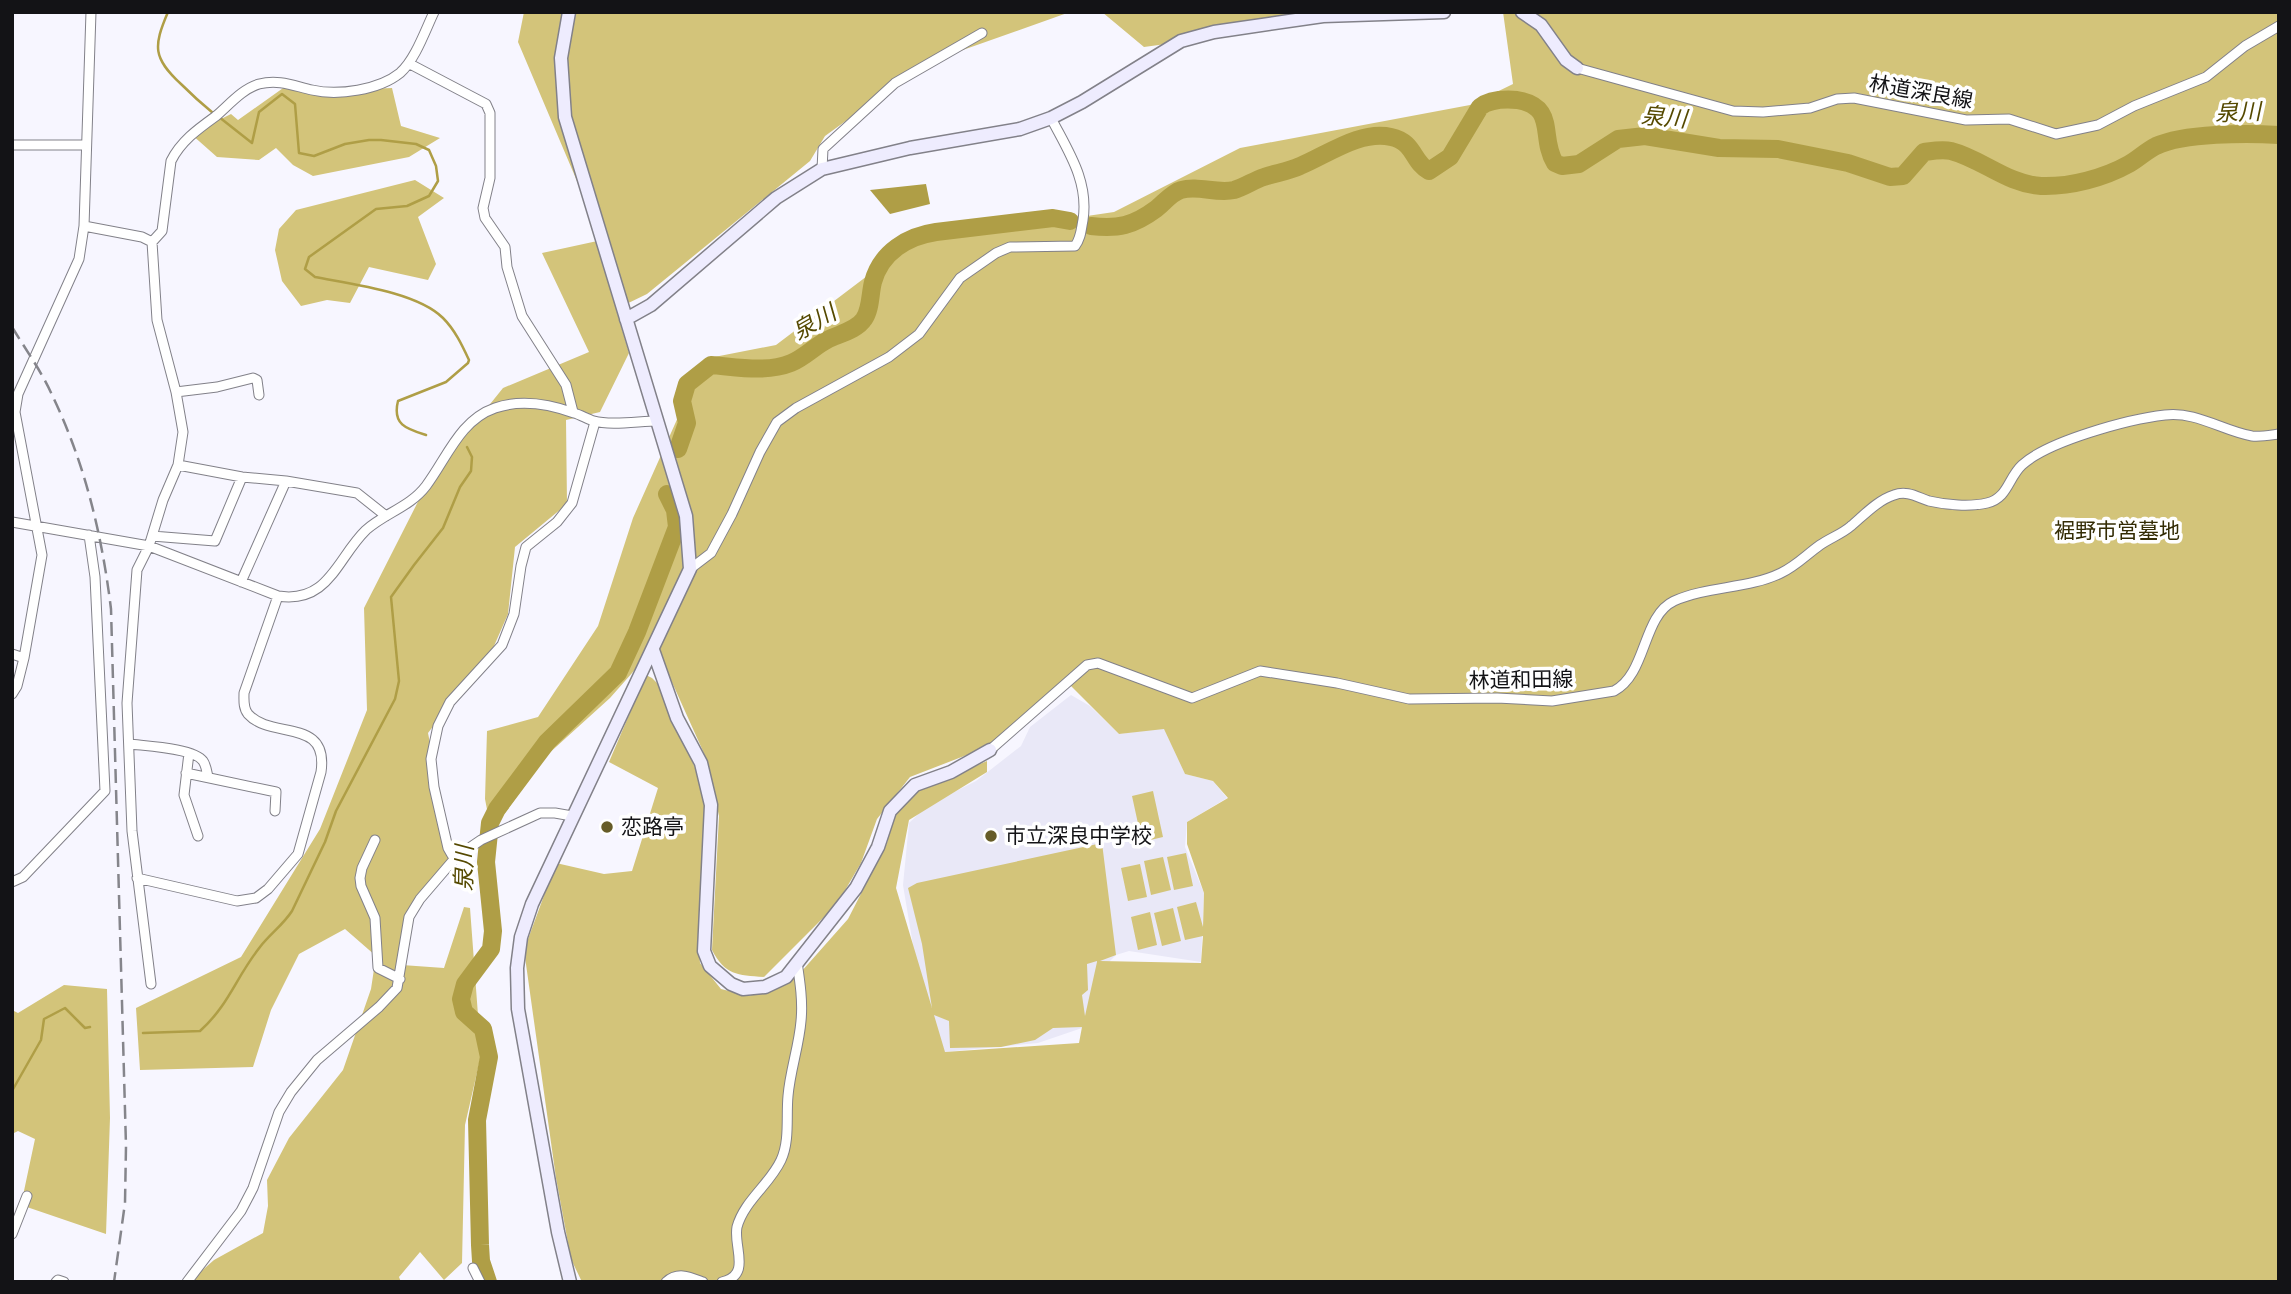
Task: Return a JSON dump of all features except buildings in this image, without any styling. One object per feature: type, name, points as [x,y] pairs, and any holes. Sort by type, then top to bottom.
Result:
[{"type":"street","points":[[12,694],[17,686],[24,658],[42,562],[14,414],[18,394],[79,259],[84,226],[91,12]]},
{"type":"street","points":[[151,984],[132,831],[127,703],[137,570],[149,547],[163,499],[178,465],[183,432],[176,392],[157,320],[152,242],[162,231],[171,161],[191,134],[245,91],[259,85],[279,82],[319,91],[365,88],[397,75],[410,64],[434,12]]},
{"type":"street","points":[[569,12],[561,58],[565,117],[686,516],[690,569]]},
{"type":"street","points":[[626,319],[651,305],[776,198],[822,169],[910,148],[1020,128],[1051,118],[1181,41],[1192,38],[1323,16],[1444,12]]},
{"type":"street","points":[[1522,12],[1541,25],[1566,60],[1577,68]]},
{"type":"street","name":"林道深良線","points":[[1577,68],[1734,111],[1763,112],[1810,108],[1837,99],[1854,98],[1966,120],[2009,119],[2056,134],[2098,125],[2134,106],[2206,76],[2279,26]]},
{"type":"street","points":[[822,169],[823,149],[895,83],[982,33]]},
{"type":"street","points":[[410,64],[486,104],[490,113],[490,178],[485,197],[485,218],[505,247],[522,316],[566,386],[573,412]]},
{"type":"street","points":[[570,1282],[558,1232],[518,1009],[517,968],[521,937],[532,904],[690,569],[711,553],[777,422],[796,408],[899,349],[919,334],[960,278],[996,253],[1010,247],[1074,246],[1080,240],[1085,196],[1079,173],[1051,118]]},
{"type":"street","points":[[12,145],[86,145]]},
{"type":"street","points":[[84,226],[142,237],[152,242]]},
{"type":"street","points":[[176,392],[217,387],[253,378],[257,380],[259,395]]},
{"type":"street","points":[[12,522],[149,547],[278,596],[299,596],[322,586],[358,540],[424,488],[468,423],[494,408],[528,403],[573,412],[595,422],[658,421]]},
{"type":"street","name":"林道和田線","points":[[990,750],[1087,665],[1098,663],[1192,698],[1260,671],[1409,699],[1497,698],[1552,701],[1614,691],[1622,687],[1634,672],[1654,623],[1671,602],[1706,590],[1765,580],[1780,574],[1894,495],[1907,493],[1929,501],[1949,504],[1987,503],[2002,496],[2022,465],[2041,452],[2108,426],[2169,414],[2194,417],[2252,436],[2279,434]]},
{"type":"street","points":[[456,858],[448,848],[434,787],[431,758],[438,726],[450,702],[502,645],[514,614],[526,547],[557,522],[572,503],[595,422]]},
{"type":"street","points":[[178,465],[357,493],[386,516]]},
{"type":"street","points":[[152,536],[215,541],[242,477]]},
{"type":"street","points":[[241,582],[286,481]]},
{"type":"street","points":[[12,882],[23,877],[105,792],[97,601],[89,536]]},
{"type":"street","points":[[137,878],[237,901],[256,898],[268,889],[298,854],[321,772],[323,759],[320,748],[312,738],[257,720],[248,714],[244,706],[244,693],[278,596]]},
{"type":"street","points":[[653,650],[677,718],[701,762],[711,805],[704,951],[710,966],[731,984],[743,989],[765,987],[786,977],[856,888],[878,847],[890,811],[915,785],[951,772],[990,750]]},
{"type":"street","points":[[12,654],[24,658]]},
{"type":"street","points":[[130,744],[200,757],[208,777]]},
{"type":"street","points":[[189,753],[184,795],[198,835]]},
{"type":"street","points":[[186,773],[276,792],[275,811]]},
{"type":"street","points":[[187,1282],[242,1211],[253,1188],[279,1112],[291,1092],[317,1060],[389,997],[400,979],[405,933],[410,915],[456,858],[481,840],[540,813],[572,816]]},
{"type":"street","points":[[375,840],[362,868],[361,886],[375,918],[378,968],[400,979]]},
{"type":"street","points":[[722,1282],[738,1273],[738,1224],[747,1206],[771,1179],[786,1145],[788,1094],[801,1021],[802,992],[797,962]]},
{"type":"street","points":[[12,1234],[27,1196]]},
{"type":"street","points":[[473,1268],[480,1282]]},
{"type":"street","points":[[666,1282],[672,1277],[684,1275],[703,1282]]},
{"type":"street","points":[[56,1282],[64,1282]]},
{"type":"shaded area","points":[[926,184],[930,204],[890,214],[870,190]]},
{"type":"shaded area","points":[[1071,695],[1090,706],[1119,734],[1164,728],[1185,774],[1213,781],[1227,798],[1187,822],[1185,847],[1204,893],[1201,962],[1129,951],[1116,955],[1098,973],[1085,1027],[1038,1043],[944,1052],[921,993],[903,885],[909,823],[928,805],[976,781],[1021,746],[1030,727]]},
{"type":"green space","points":[[524,12],[1070,12],[926,63],[825,136],[810,161],[647,294],[616,309],[629,353],[600,412],[566,420],[567,504],[515,547],[508,614],[494,646],[428,733],[452,855],[409,917],[402,965],[444,968],[464,907],[470,908],[481,1055],[465,1125],[462,1263],[444,1280],[420,1252],[399,1277],[401,1282],[189,1282],[214,1260],[263,1233],[268,1206],[267,1180],[289,1138],[343,1070],[371,989],[376,956],[345,929],[299,954],[271,1010],[253,1067],[140,1070],[136,1008],[241,957],[320,829],[367,710],[364,608],[429,480],[503,388],[589,352],[542,253],[602,240],[518,42]]},
{"type":"green space","points":[[1102,12],[1401,12],[1144,47]]},
{"type":"green space","name":"裾野市営墓地","points":[[1503,12],[2279,12],[2279,1282],[582,1282],[571,1259],[556,1178],[524,950],[556,863],[604,874],[632,871],[658,788],[609,762],[646,675],[660,686],[698,775],[706,809],[698,933],[700,963],[721,989],[749,996],[801,972],[848,919],[887,843],[892,819],[915,792],[987,761],[987,772],[909,820],[896,888],[932,1008],[922,944],[908,888],[917,883],[1102,843],[1116,955],[1100,961],[1201,963],[1203,936],[1185,940],[1177,907],[1196,902],[1203,927],[1204,893],[1187,844],[1187,822],[1228,798],[1213,781],[1185,774],[1164,729],[1119,734],[1067,682],[990,746],[910,777],[877,819],[861,863],[837,904],[764,977],[727,969],[712,950],[719,816],[707,760],[662,660],[640,664],[610,698],[546,756],[505,813],[490,825],[485,799],[487,731],[538,717],[598,626],[633,518],[704,359],[776,345],[912,242],[1114,212],[1240,148],[1470,105],[1513,84]],"holes":[[[1097,962],[1085,1016],[1082,995],[1088,990],[1087,964]],[[934,1015],[949,1021],[950,1048],[1001,1047],[1035,1040],[1053,1028],[1082,1027],[1079,1043],[945,1052]]]},
{"type":"green space","points":[[286,86],[319,91],[392,88],[401,126],[440,138],[409,157],[313,176],[293,165],[276,148],[259,160],[217,157],[191,134],[231,114],[238,120]]},
{"type":"green space","points":[[415,180],[444,198],[418,217],[436,264],[428,280],[369,267],[350,303],[327,300],[301,306],[282,281],[275,250],[279,229],[296,210]]},
{"type":"green space","points":[[1153,791],[1163,837],[1142,842],[1132,796]]},
{"type":"green space","points":[[1186,853],[1193,886],[1174,890],[1167,857]]},
{"type":"green space","points":[[1163,857],[1171,890],[1151,895],[1144,861]]},
{"type":"green space","points":[[1140,864],[1147,897],[1128,901],[1121,868]]},
{"type":"green space","points":[[1173,908],[1181,941],[1162,946],[1154,913]]},
{"type":"green space","points":[[1150,912],[1157,945],[1138,950],[1131,917]]},
{"type":"green space","points":[[64,985],[107,989],[110,1118],[106,1234],[21,1205],[35,1139],[18,1131],[12,1134],[12,1010],[18,1013]]},
{"type":"waterway","points":[[168,12],[158,43],[161,59],[172,75],[213,113]]},
{"type":"waterway","points":[[219,117],[252,143],[259,112],[282,94],[295,104],[299,153],[314,156],[345,144],[369,140],[416,144],[429,150],[436,166],[438,181],[429,196],[407,206],[376,209],[309,257],[305,269],[315,277],[401,295],[432,309],[451,328],[469,360],[468,363],[446,382],[398,401],[399,421],[407,428],[426,435]]},
{"type":"waterway","name":"泉川","points":[[1091,226],[1109,227],[1132,223],[1148,215],[1177,191],[1194,188],[1221,191],[1238,189],[1368,137],[1391,137],[1405,143],[1419,163],[1429,171],[1450,157],[1480,107],[1502,100],[1517,100],[1538,109],[1543,116],[1550,153],[1555,163],[1562,166],[1579,164],[1618,139],[1645,136],[1719,148],[1778,149],[1848,163],[1890,177],[1903,176],[1924,152],[1948,150],[2017,181],[2052,186],[2087,181],[2109,173],[2168,142],[2216,135],[2279,135]]},
{"type":"waterway","name":"泉川","points":[[678,449],[687,423],[682,401],[687,384],[711,365],[762,369],[791,363],[827,340],[857,326],[868,311],[877,271],[897,247],[915,237],[936,232],[1053,218],[1070,221]]},
{"type":"waterway","points":[[143,1033],[200,1031],[218,1011],[260,947],[292,911],[325,842],[336,811],[395,699],[399,681],[391,597],[443,528],[460,487],[471,471],[472,457],[467,447]]},
{"type":"waterway","name":"泉川","points":[[488,1282],[481,1261],[477,1120],[489,1057],[483,1029],[464,1012],[461,999],[465,984],[491,949],[493,931],[486,862],[490,823],[497,809],[547,742],[618,673],[637,632],[677,527],[675,510],[667,494]]},
{"type":"waterway","points":[[12,1091],[41,1040],[44,1019],[65,1008],[85,1028],[90,1027]]},
{"type":"railway","points":[[12,327],[49,388],[74,448],[91,500],[111,609],[126,1146],[125,1203],[114,1282]]},
{"type":"place","name":"恋路亭","points":[[607,827]]},
{"type":"place","name":"市立深良中学校","points":[[991,836]]}]
